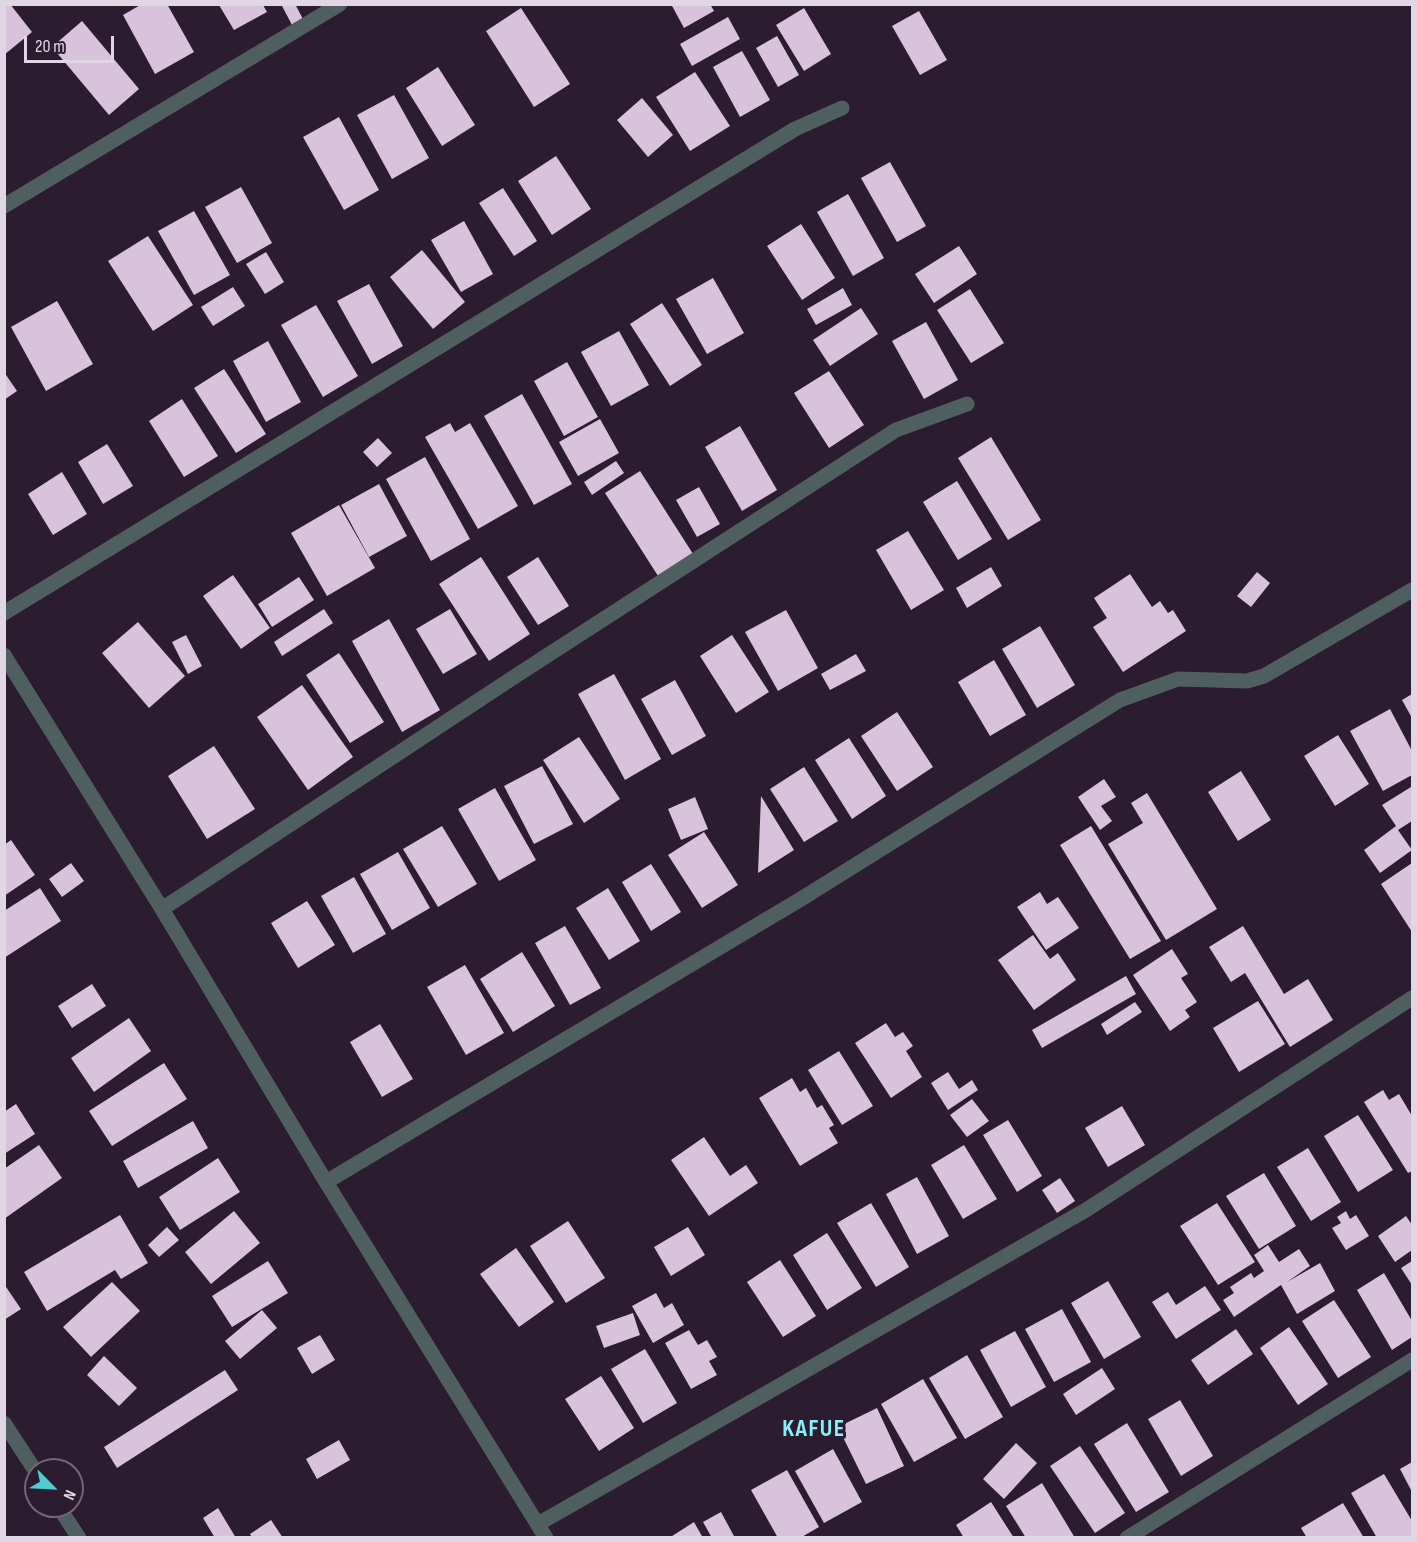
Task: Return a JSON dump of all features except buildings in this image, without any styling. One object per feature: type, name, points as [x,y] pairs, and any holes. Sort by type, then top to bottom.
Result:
[{"type":"street","points":[[4,206],[340,4]]},
{"type":"street","points":[[4,613],[784,135],[842,108]]},
{"type":"street","points":[[162,909],[514,676],[896,430],[967,404]]},
{"type":"street","points":[[326,1182],[791,905],[1120,700],[1178,679],[1247,681],[1264,676],[1413,590]]},
{"type":"street","points":[[4,655],[546,1538]]},
{"type":"street","points":[[538,1524],[1086,1210],[1413,998]]},
{"type":"street","points":[[1127,1538],[1413,1360]]},
{"type":"street","points":[[4,1423],[27,1458]]},
{"type":"street","points":[[66,1518],[78,1538]]},
{"type":"district","name":"KAFUE","points":[[814,1430]]}]
